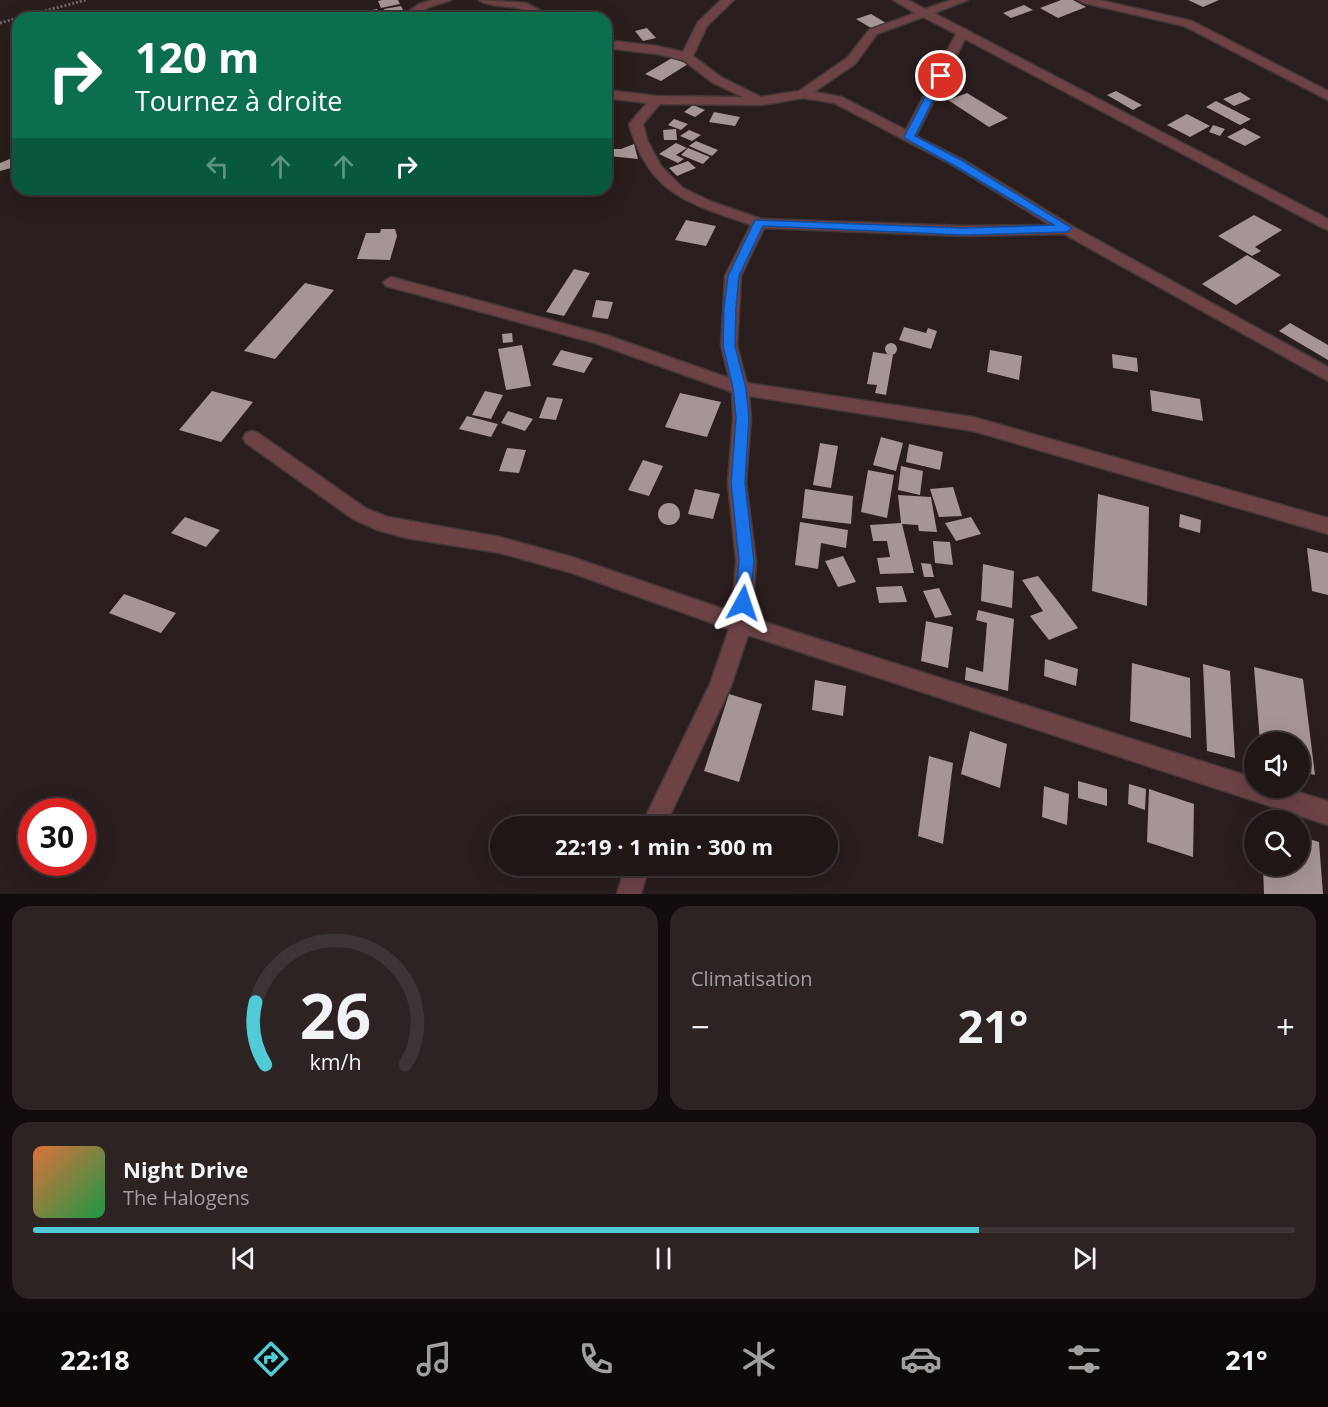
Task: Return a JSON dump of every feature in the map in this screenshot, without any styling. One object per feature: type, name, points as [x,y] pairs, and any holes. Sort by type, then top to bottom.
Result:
[{"type":"street","points":[[414,12],[423,6],[445,0]]},
{"type":"street","points":[[485,0],[526,6],[538,12]]},
{"type":"street","points":[[687,57],[693,39],[705,18],[728,0]]},
{"type":"street","points":[[899,0],[1328,225]]},
{"type":"street","points":[[802,94],[851,61],[873,32],[962,0]]},
{"type":"street","points":[[1084,0],[1188,23],[1328,96]]},
{"type":"street","points":[[909,137],[962,34]]},
{"type":"street","points":[[612,45],[657,50],[687,57],[717,80],[762,101]]},
{"type":"street","points":[[612,95],[657,100],[762,101],[802,94],[838,100],[959,164],[1067,228],[1328,375]]},
{"type":"street","points":[[657,100],[636,124],[641,142],[655,168],[678,191],[705,204],[759,223],[964,231],[1067,228]]},
{"type":"street","points":[[658,816],[720,686],[741,624],[746,561],[738,483],[742,418],[740,388],[729,346],[734,276],[759,223]]},
{"type":"street","points":[[391,282],[600,339],[740,388],[973,424],[1328,526]]},
{"type":"street","points":[[252,438],[360,514],[384,524],[406,530],[500,545],[540,556],[741,624],[1328,813]]},
{"type":"street","points":[[629,894],[634,876]]},
{"type":"path","points":[[41,12],[86,0]]},
{"type":"building","points":[[398,0],[400,4],[381,8],[378,1]]},
{"type":"building","points":[[1061,0],[1073,0],[1086,7],[1058,18],[1040,8]]},
{"type":"building","points":[[1188,0],[1219,0],[1203,7]]},
{"type":"building","points":[[1024,5],[1033,10],[1011,18],[1003,13]]},
{"type":"building","points":[[401,6],[404,12],[386,12],[384,9]]},
{"type":"building","points":[[377,9],[378,12],[362,12]]},
{"type":"building","points":[[871,14],[886,23],[871,28],[856,19]]},
{"type":"building","points":[[647,28],[656,38],[643,41],[635,31]]},
{"type":"building","points":[[672,58],[688,64],[661,81],[645,74]]},
{"type":"building","points":[[1116,91],[1142,105],[1133,110],[1107,95]]},
{"type":"building","points":[[1240,92],[1251,99],[1234,106],[1223,99]]},
{"type":"building","points":[[967,93],[1008,118],[989,127],[948,100]]},
{"type":"building","points":[[1216,101],[1251,119],[1240,125],[1206,107]]},
{"type":"building","points":[[693,105],[705,110],[695,117],[684,112]]},
{"type":"building","points":[[714,112],[740,117],[735,126],[709,122]]},
{"type":"building","points":[[1187,114],[1210,126],[1190,137],[1167,125]]},
{"type":"building","points":[[674,119],[688,124],[681,130],[668,125]]},
{"type":"building","points":[[1213,125],[1225,129],[1220,136],[1209,132]]},
{"type":"building","points":[[1244,128],[1261,137],[1245,146],[1227,137]]},
{"type":"building","points":[[676,129],[677,140],[664,140],[663,130]]},
{"type":"building","points":[[689,130],[701,135],[692,141],[680,136]]},
{"type":"building","points":[[696,141],[718,150],[712,156],[689,146]]},
{"type":"building","points":[[676,143],[687,148],[676,155],[684,159],[678,163],[659,154]]},
{"type":"building","points":[[634,144],[638,159],[612,156],[612,149],[621,149]]},
{"type":"building","points":[[688,148],[710,157],[703,164],[681,155]]},
{"type":"building","points":[[12,158],[12,168],[0,171],[0,163]]},
{"type":"building","points":[[688,161],[696,168],[677,176],[669,168]]},
{"type":"building","points":[[1254,215],[1282,230],[1255,247],[1261,251],[1252,256],[1218,236]]},
{"type":"building","points":[[686,220],[716,226],[706,246],[675,240]]},
{"type":"building","points":[[381,229],[395,229],[397,236],[390,260],[357,259],[366,233],[380,233]]},
{"type":"building","points":[[1247,255],[1281,275],[1236,305],[1202,284]]},
{"type":"building","points":[[574,269],[590,273],[564,316],[546,312]]},
{"type":"building","points":[[305,283],[334,290],[275,359],[244,351]]},
{"type":"building","points":[[596,300],[613,302],[608,319],[592,317]]},
{"type":"building","points":[[1290,323],[1328,345],[1328,360],[1279,331]]},
{"type":"building","points":[[904,327],[926,333],[928,328],[937,331],[931,349],[899,340]]},
{"type":"building","points":[[512,333],[513,342],[503,343],[502,334]]},
{"type":"building","points":[[893,343],[897,349],[893,355],[889,355],[885,347]]},
{"type":"building","points":[[522,345],[531,386],[506,390],[498,349]]},
{"type":"building","points":[[561,350],[593,358],[584,373],[552,365]]},
{"type":"building","points":[[990,350],[1022,356],[1019,380],[987,372]]},
{"type":"building","points":[[873,352],[893,355],[886,395],[875,393],[877,385],[867,384]]},
{"type":"building","points":[[1112,354],[1137,358],[1138,372],[1113,368]]},
{"type":"building","points":[[1150,390],[1200,399],[1203,421],[1152,411]]},
{"type":"building","points":[[212,391],[253,402],[221,442],[179,430]]},
{"type":"building","points":[[485,391],[503,395],[491,419],[472,415]]},
{"type":"building","points":[[680,393],[721,402],[707,437],[665,427]]},
{"type":"building","points":[[547,397],[563,399],[556,420],[539,418]]},
{"type":"building","points":[[508,411],[533,419],[525,431],[501,423]]},
{"type":"building","points":[[467,416],[498,424],[491,437],[459,429]]},
{"type":"building","points":[[881,437],[903,443],[896,471],[873,465]]},
{"type":"building","points":[[820,443],[838,446],[831,488],[813,485]]},
{"type":"building","points":[[909,444],[943,452],[940,470],[906,462]]},
{"type":"building","points":[[507,448],[526,450],[519,473],[499,471]]},
{"type":"building","points":[[643,460],[663,466],[649,496],[628,490]]},
{"type":"building","points":[[901,466],[923,471],[920,495],[898,490]]},
{"type":"building","points":[[868,470],[894,475],[887,518],[861,512]]},
{"type":"building","points":[[953,487],[962,516],[939,517],[930,489]]},
{"type":"building","points":[[695,489],[720,494],[713,519],[688,514]]},
{"type":"building","points":[[805,489],[853,496],[851,524],[802,518]]},
{"type":"building","points":[[1098,494],[1149,507],[1147,606],[1092,591]]},
{"type":"building","points":[[898,495],[931,497],[937,532],[919,531],[918,525],[902,524],[914,573],[880,574],[877,558],[890,557],[887,541],[873,541],[870,525],[901,523]]},
{"type":"building","points":[[669,503],[677,506],[680,514],[677,522],[669,525],[661,522],[658,514],[661,506]]},
{"type":"building","points":[[1180,514],[1201,520],[1200,533],[1179,527]]},
{"type":"building","points":[[185,517],[220,530],[206,547],[171,533]]},
{"type":"building","points":[[971,517],[981,534],[956,541],[945,523]]},
{"type":"building","points":[[800,522],[848,530],[846,548],[821,543],[818,569],[795,565]]},
{"type":"building","points":[[933,541],[950,542],[953,565],[935,563]]},
{"type":"building","points":[[1307,548],[1328,553],[1328,595],[1312,591]]},
{"type":"building","points":[[843,556],[856,582],[838,587],[825,561]]},
{"type":"building","points":[[921,563],[931,564],[934,577],[924,577]]},
{"type":"building","points":[[983,564],[1014,571],[1012,608],[981,601]]},
{"type":"building","points":[[1038,576],[1078,628],[1049,640],[1030,616],[1043,611],[1022,580]]},
{"type":"building","points":[[902,586],[907,602],[879,603],[876,587]]},
{"type":"building","points":[[939,588],[952,615],[935,618],[923,591]]},
{"type":"building","points":[[124,594],[176,613],[161,633],[109,613]]},
{"type":"building","points":[[978,610],[1014,619],[1008,691],[965,680],[966,667],[983,672],[987,623],[976,620]]},
{"type":"building","points":[[926,621],[953,627],[948,668],[921,661]]},
{"type":"building","points":[[1045,659],[1078,669],[1076,686],[1044,676]]},
{"type":"building","points":[[1132,663],[1190,678],[1191,738],[1130,721]]},
{"type":"building","points":[[1203,664],[1230,671],[1235,758],[1207,751]]},
{"type":"building","points":[[1254,667],[1303,679],[1310,732],[1259,732]]},
{"type":"building","points":[[815,680],[846,686],[843,716],[812,710]]},
{"type":"building","points":[[729,694],[762,704],[739,782],[704,771]]},
{"type":"building","points":[[970,731],[1007,744],[1000,788],[961,774]]},
{"type":"building","points":[[1310,735],[1315,775],[1310,774]]},
{"type":"building","points":[[929,756],[953,763],[943,844],[918,836]]},
{"type":"building","points":[[1078,781],[1107,789],[1107,806],[1078,798]]},
{"type":"building","points":[[1129,784],[1146,789],[1145,810],[1128,804]]},
{"type":"building","points":[[1044,786],[1069,794],[1067,825],[1042,817]]},
{"type":"building","points":[[1149,789],[1194,804],[1193,857],[1147,842]]},
{"type":"building","points":[[1310,839],[1319,842],[1323,894],[1264,894],[1263,876],[1310,876]]},
{"type":"route","points":[[743,603],[746,561],[738,483],[742,418],[740,388],[729,346],[730,308],[734,276],[759,223],[964,231],[1067,228],[909,137],[941,76]]}]
